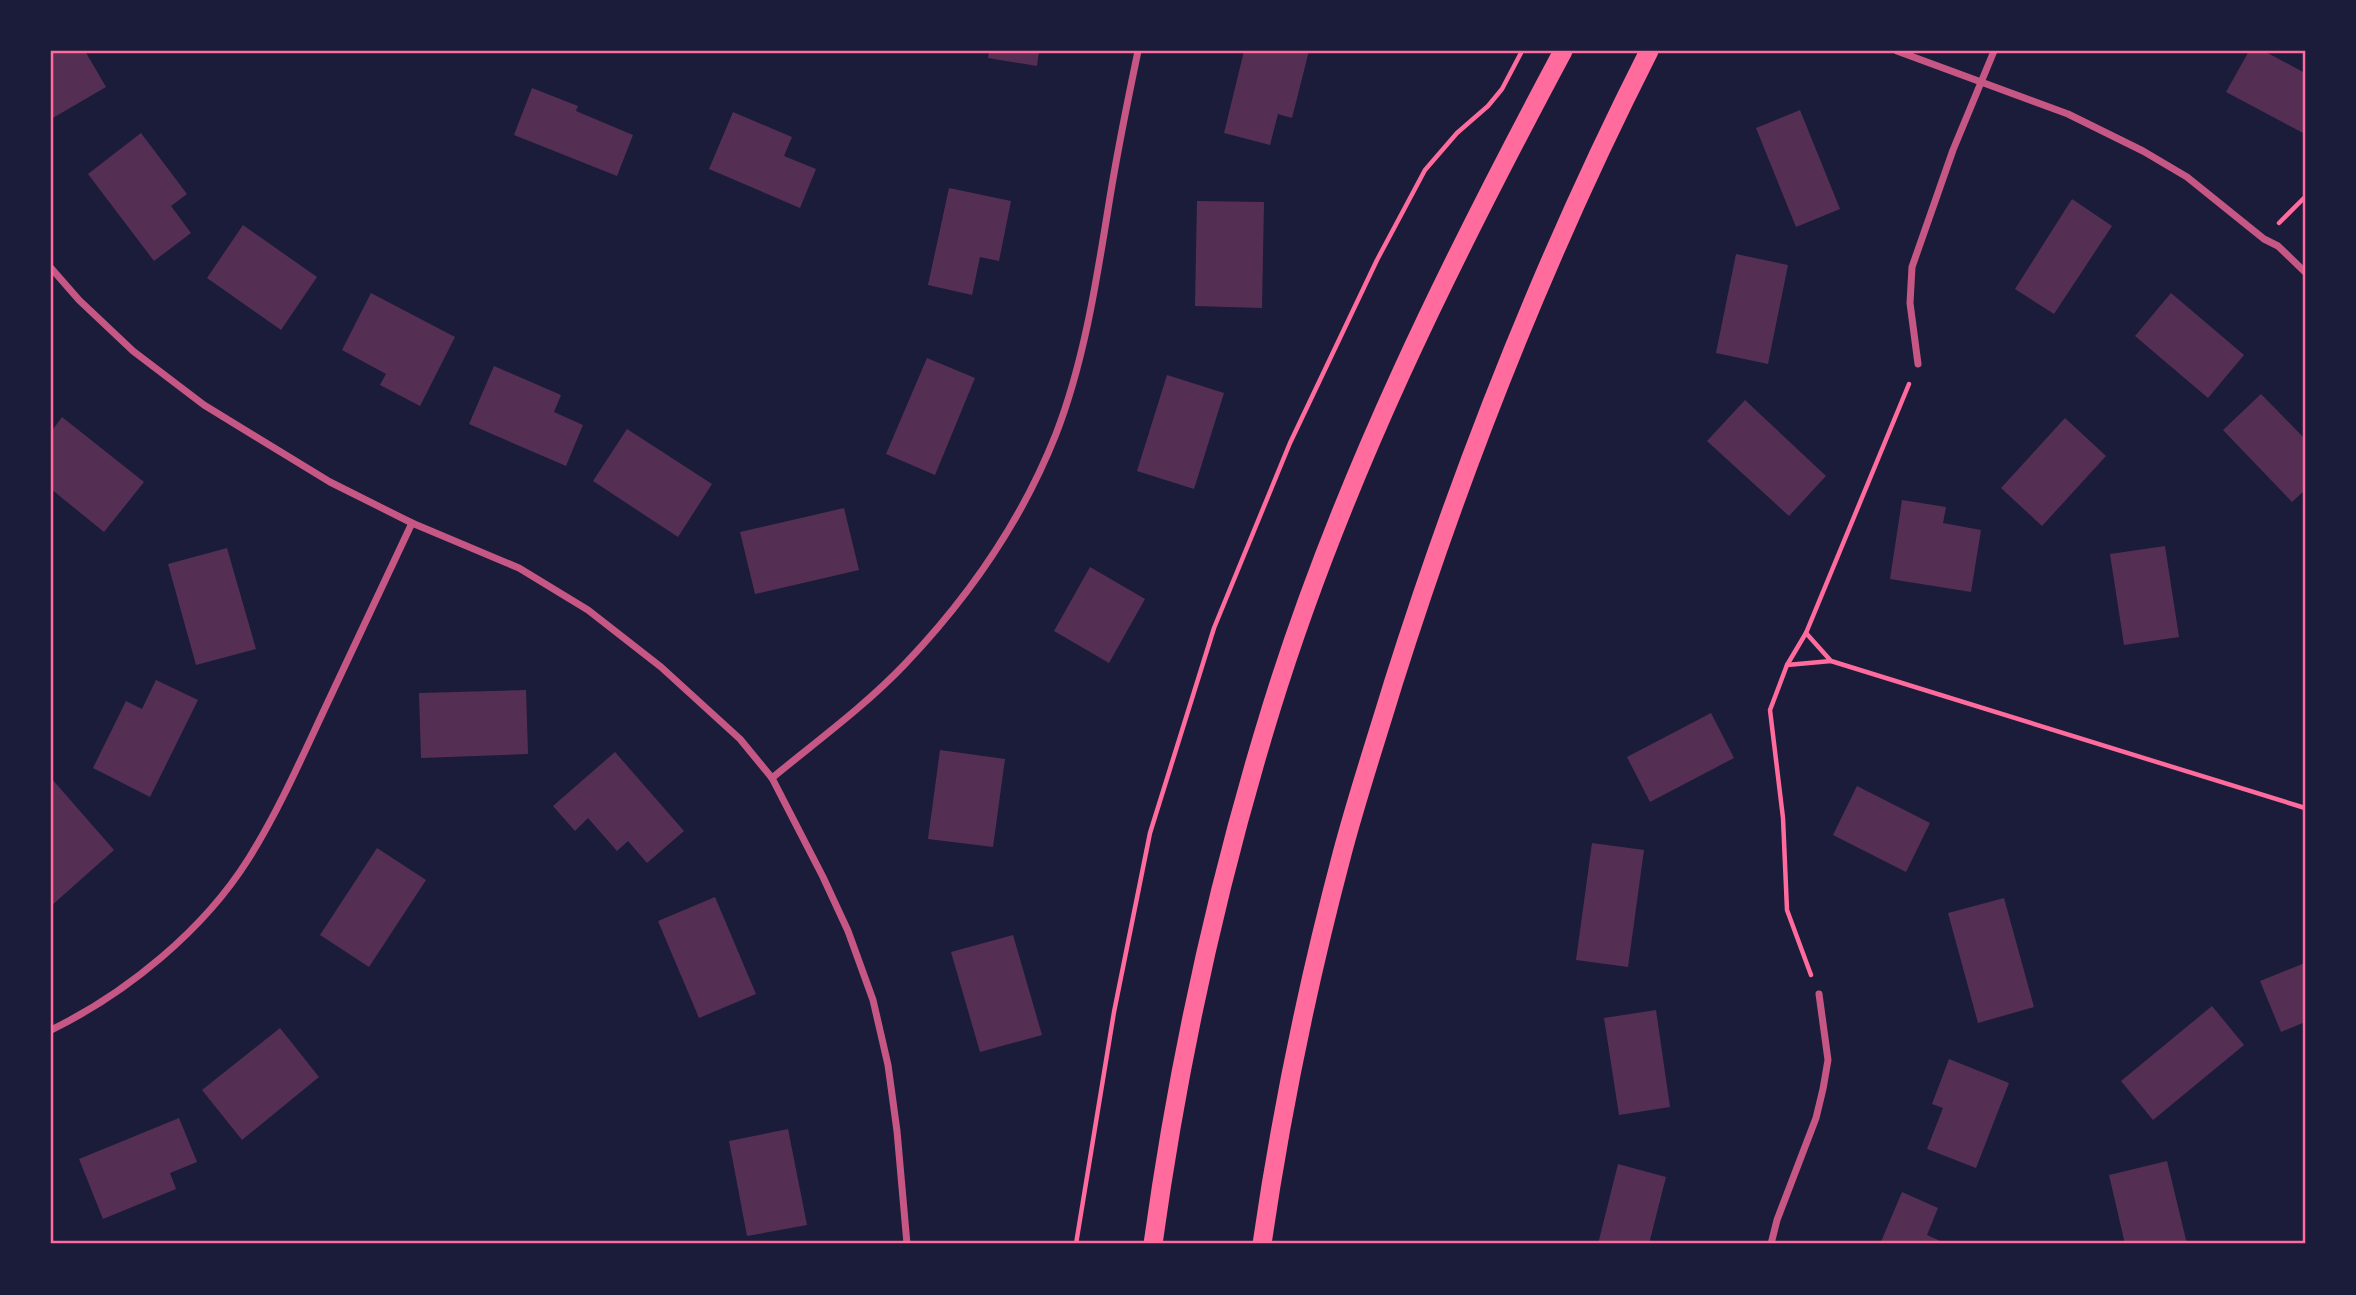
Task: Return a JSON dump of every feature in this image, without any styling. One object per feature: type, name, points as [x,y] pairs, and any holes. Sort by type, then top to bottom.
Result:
[{"type":"highway","points":[[1153,1244],[1165,1153],[1194,1000],[1227,860],[1271,707],[1319,570],[1377,426],[1445,276],[1563,51]]},
{"type":"highway","points":[[1262,1244],[1290,1077],[1336,878],[1430,566],[1472,454],[1557,245],[1609,129],[1649,51]]},
{"type":"street","points":[[772,778],[904,665],[960,601],[1016,518],[1038,476],[1056,433],[1082,351],[1117,151],[1138,51]]},
{"type":"street","points":[[1897,51],[2068,114],[2143,151],[2187,177],[2264,239],[2278,246],[2305,272]]},
{"type":"street","points":[[1918,364],[1910,303],[1912,267],[1953,150],[1994,51]]},
{"type":"street","points":[[51,268],[79,300],[133,351],[204,405],[330,482],[412,523],[519,568],[587,610],[661,667],[740,739],[772,778],[833,898],[873,1000],[894,1105],[907,1244]]},
{"type":"street","points":[[51,1030],[123,988],[165,954],[208,911],[248,859],[280,803],[412,523]]},
{"type":"street","points":[[1771,1244],[1824,1089],[1828,1060],[1819,994]]},
{"type":"path","points":[[1076,1244],[1114,1012],[1150,833],[1214,628],[1290,443],[1377,260],[1425,170],[1457,133],[1488,106],[1502,89],[1521,51]]},
{"type":"path","points":[[2264,239],[2305,197]]},
{"type":"path","points":[[1819,994],[1787,910],[1783,818],[1770,710],[1787,665],[1806,633],[1918,364]]},
{"type":"path","points":[[1806,633],[1831,661]]},
{"type":"path","points":[[1787,665],[1831,661],[2305,808]]},
{"type":"building","points":[[51,51],[85,51],[106,87],[51,119]]},
{"type":"building","points":[[989,51],[1039,51],[1037,66],[988,58]]},
{"type":"building","points":[[1244,51],[1309,51],[1292,118],[1278,114],[1270,145],[1224,133]]},
{"type":"building","points":[[2249,51],[2264,51],[2305,73],[2305,134],[2226,92]]},
{"type":"building","points":[[532,88],[578,106],[576,111],[633,135],[617,176],[514,135]]},
{"type":"building","points":[[1800,110],[1840,209],[1796,227],[1756,128]]},
{"type":"building","points":[[733,112],[792,137],[784,156],[816,169],[800,208],[709,169]]},
{"type":"building","points":[[141,133],[187,194],[171,206],[191,233],[154,261],[88,174]]},
{"type":"building","points":[[949,188],[1011,201],[999,261],[980,257],[972,295],[928,285]]},
{"type":"building","points":[[2072,199],[2112,226],[2054,314],[2015,289]]},
{"type":"building","points":[[1197,201],[1264,202],[1262,308],[1195,306]]},
{"type":"building","points":[[243,225],[317,277],[281,330],[207,278]]},
{"type":"building","points":[[1736,254],[1788,265],[1768,364],[1716,353]]},
{"type":"building","points":[[371,293],[455,337],[420,406],[380,385],[386,374],[342,350]]},
{"type":"building","points":[[2171,293],[2244,355],[2208,398],[2135,336]]},
{"type":"building","points":[[927,358],[975,378],[935,475],[886,454]]},
{"type":"building","points":[[494,366],[561,395],[554,412],[583,425],[566,466],[469,424]]},
{"type":"building","points":[[1167,375],[1224,393],[1194,489],[1137,471]]},
{"type":"building","points":[[2261,394],[2305,439],[2305,490],[2292,502],[2223,430]]},
{"type":"building","points":[[1745,400],[1826,476],[1789,516],[1707,441]]},
{"type":"building","points":[[62,417],[144,482],[104,532],[51,489],[51,432]]},
{"type":"building","points":[[2065,418],[2106,456],[2042,526],[2001,488]]},
{"type":"building","points":[[627,429],[712,484],[678,537],[593,481]]},
{"type":"building","points":[[1902,500],[1946,507],[1943,523],[1981,530],[1971,592],[1890,579]]},
{"type":"building","points":[[844,508],[859,570],[755,594],[740,532]]},
{"type":"building","points":[[2165,546],[2179,637],[2124,645],[2110,554]]},
{"type":"building","points":[[227,548],[256,649],[196,665],[168,564]]},
{"type":"building","points":[[1090,567],[1145,599],[1109,663],[1054,631]]},
{"type":"building","points":[[156,680],[198,700],[150,797],[93,768],[126,701],[142,709]]},
{"type":"building","points":[[526,690],[528,754],[421,758],[419,693]]},
{"type":"building","points":[[1711,713],[1734,758],[1650,802],[1627,757]]},
{"type":"building","points":[[940,750],[1005,759],[993,847],[928,839]]},
{"type":"building","points":[[615,752],[684,831],[647,863],[628,841],[617,851],[588,818],[575,831],[553,806]]},
{"type":"building","points":[[51,778],[114,850],[51,906]]},
{"type":"building","points":[[1857,786],[1930,823],[1906,872],[1833,835]]},
{"type":"building","points":[[1592,843],[1644,850],[1628,967],[1576,960]]},
{"type":"building","points":[[377,848],[426,880],[369,967],[320,935]]},
{"type":"building","points":[[715,897],[756,994],[699,1018],[658,921]]},
{"type":"building","points":[[2004,898],[2034,1007],[1978,1023],[1948,913]]},
{"type":"building","points":[[1013,935],[1042,1035],[980,1052],[951,952]]},
{"type":"building","points":[[2305,963],[2305,1022],[2281,1032],[2260,981]]},
{"type":"building","points":[[2212,1006],[2244,1045],[2153,1120],[2121,1081]]},
{"type":"building","points":[[1656,1010],[1670,1107],[1619,1115],[1604,1018]]},
{"type":"building","points":[[280,1028],[319,1077],[242,1140],[202,1090]]},
{"type":"building","points":[[1949,1059],[2009,1083],[1976,1168],[1927,1149],[1943,1108],[1932,1104]]},
{"type":"building","points":[[179,1118],[197,1162],[170,1173],[176,1189],[103,1219],[79,1159]]},
{"type":"building","points":[[788,1129],[807,1225],[747,1236],[729,1141]]},
{"type":"building","points":[[2167,1161],[2187,1244],[2125,1244],[2109,1175]]},
{"type":"building","points":[[1618,1164],[1666,1177],[1649,1244],[1598,1244]]},
{"type":"building","points":[[1902,1192],[1938,1208],[1927,1235],[1947,1244],[1880,1244]]}]
